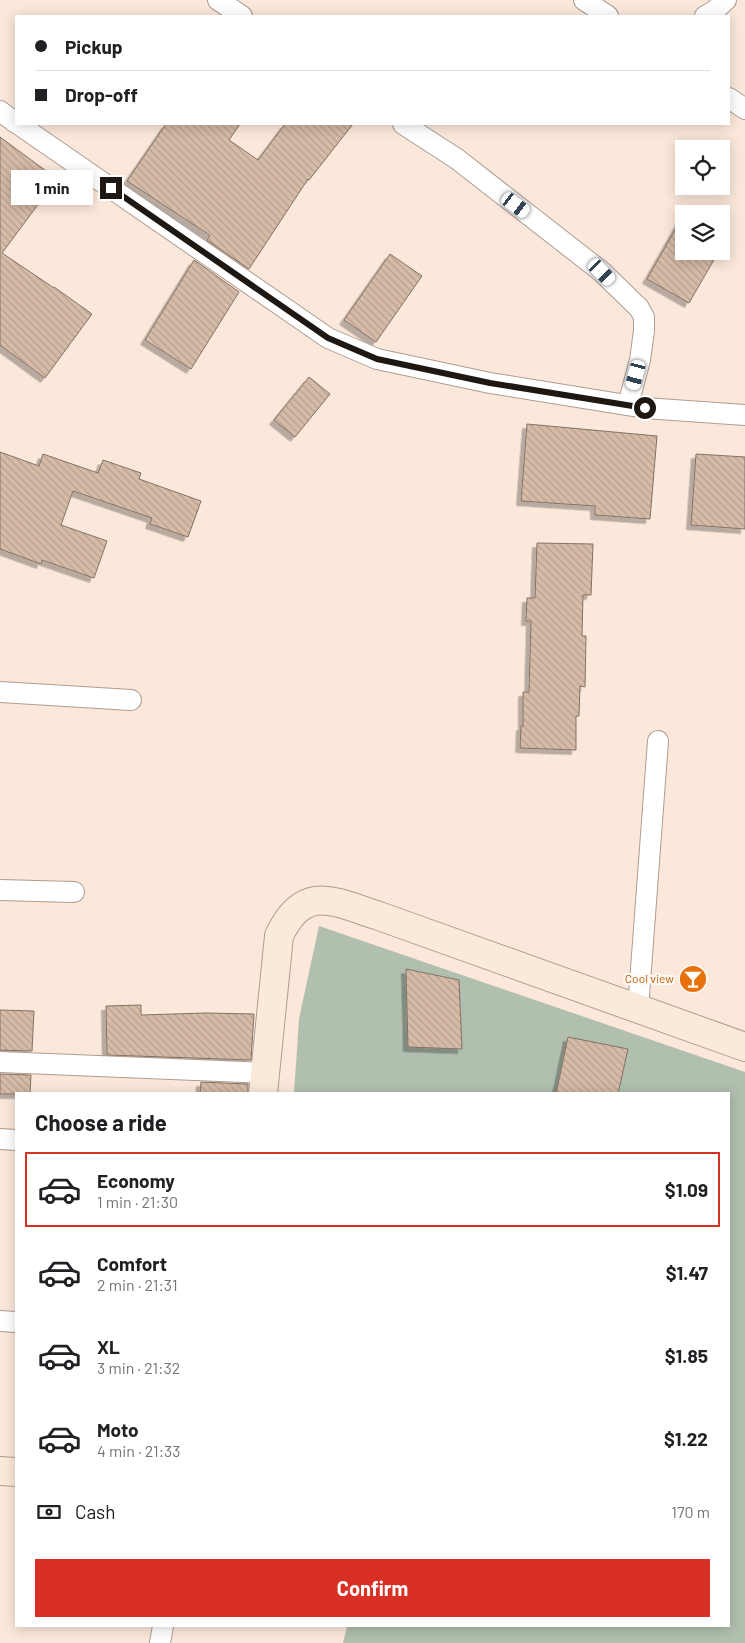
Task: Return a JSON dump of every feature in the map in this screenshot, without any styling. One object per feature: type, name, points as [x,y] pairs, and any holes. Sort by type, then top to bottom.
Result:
[{"type":"street","points":[[218,0],[240,15]]},
{"type":"street","points":[[584,0],[606,15]]},
{"type":"street","points":[[707,15],[726,0]]},
{"type":"street","points":[[730,99],[745,108]]},
{"type":"street","points":[[0,111],[15,122]]},
{"type":"street","points":[[20,125],[328,338],[377,359],[490,383],[645,408],[745,415]]},
{"type":"street","points":[[404,125],[457,160],[602,272],[638,308],[644,317],[644,331],[640,360],[628,405]]},
{"type":"street","points":[[0,692],[132,700]]},
{"type":"street","points":[[638,1009],[658,741]]},
{"type":"street","points":[[0,890],[74,892]]},
{"type":"street","points":[[0,1062],[264,1083],[279,936],[287,920],[297,909],[318,900],[336,903],[379,916],[745,1047]]},
{"type":"street","points":[[0,1140],[15,1140]]},
{"type":"street","points":[[0,1321],[15,1322]]},
{"type":"street","points":[[0,1471],[15,1472]]},
{"type":"green space","points":[[319,926],[745,1072],[745,1643],[343,1643],[347,1627],[730,1627],[730,1092],[294,1092],[299,1019]]},
{"type":"building","points":[[165,125],[239,125],[229,140],[258,160],[284,125],[352,125],[308,179],[249,269],[207,240],[210,236],[208,234],[127,181]]},
{"type":"building","points":[[0,137],[57,179],[2,253],[92,314],[45,378],[0,345]]},
{"type":"building","points":[[675,230],[675,260],[714,260],[689,303],[647,279]]},
{"type":"building","points":[[390,254],[422,276],[376,342],[344,320]]},
{"type":"building","points":[[194,260],[239,292],[191,369],[145,340]]},
{"type":"building","points":[[309,377],[330,394],[295,437],[274,420]]},
{"type":"building","points":[[527,424],[657,436],[650,519],[595,515],[595,506],[521,501]]},
{"type":"building","points":[[0,452],[39,466],[43,454],[98,473],[103,460],[141,473],[139,479],[201,501],[188,537],[150,524],[152,518],[73,491],[61,525],[107,541],[94,578],[42,560],[41,564],[0,549]]},
{"type":"building","points":[[696,454],[745,457],[745,529],[691,525]]},
{"type":"building","points":[[537,543],[593,544],[591,595],[583,595],[582,636],[586,636],[585,687],[580,686],[579,716],[576,716],[576,750],[520,748],[521,726],[523,726],[523,692],[529,692],[531,621],[526,621],[527,598],[535,598]]},
{"type":"building","points":[[406,969],[459,980],[462,1049],[408,1047]]},
{"type":"building","points":[[141,1005],[141,1015],[254,1014],[251,1060],[107,1055],[106,1006]]},
{"type":"building","points":[[0,1010],[34,1011],[32,1051],[0,1050]]},
{"type":"building","points":[[568,1037],[628,1049],[618,1092],[556,1092]]},
{"type":"building","points":[[0,1074],[31,1075],[30,1092],[0,1094]]},
{"type":"building","points":[[201,1082],[248,1084],[248,1092],[200,1092]]},
{"type":"place","name":"Cool view","points":[[693,979]]},
{"type":"route","points":[[111,188],[266,297],[328,338],[377,359],[490,383],[645,408]]}]
